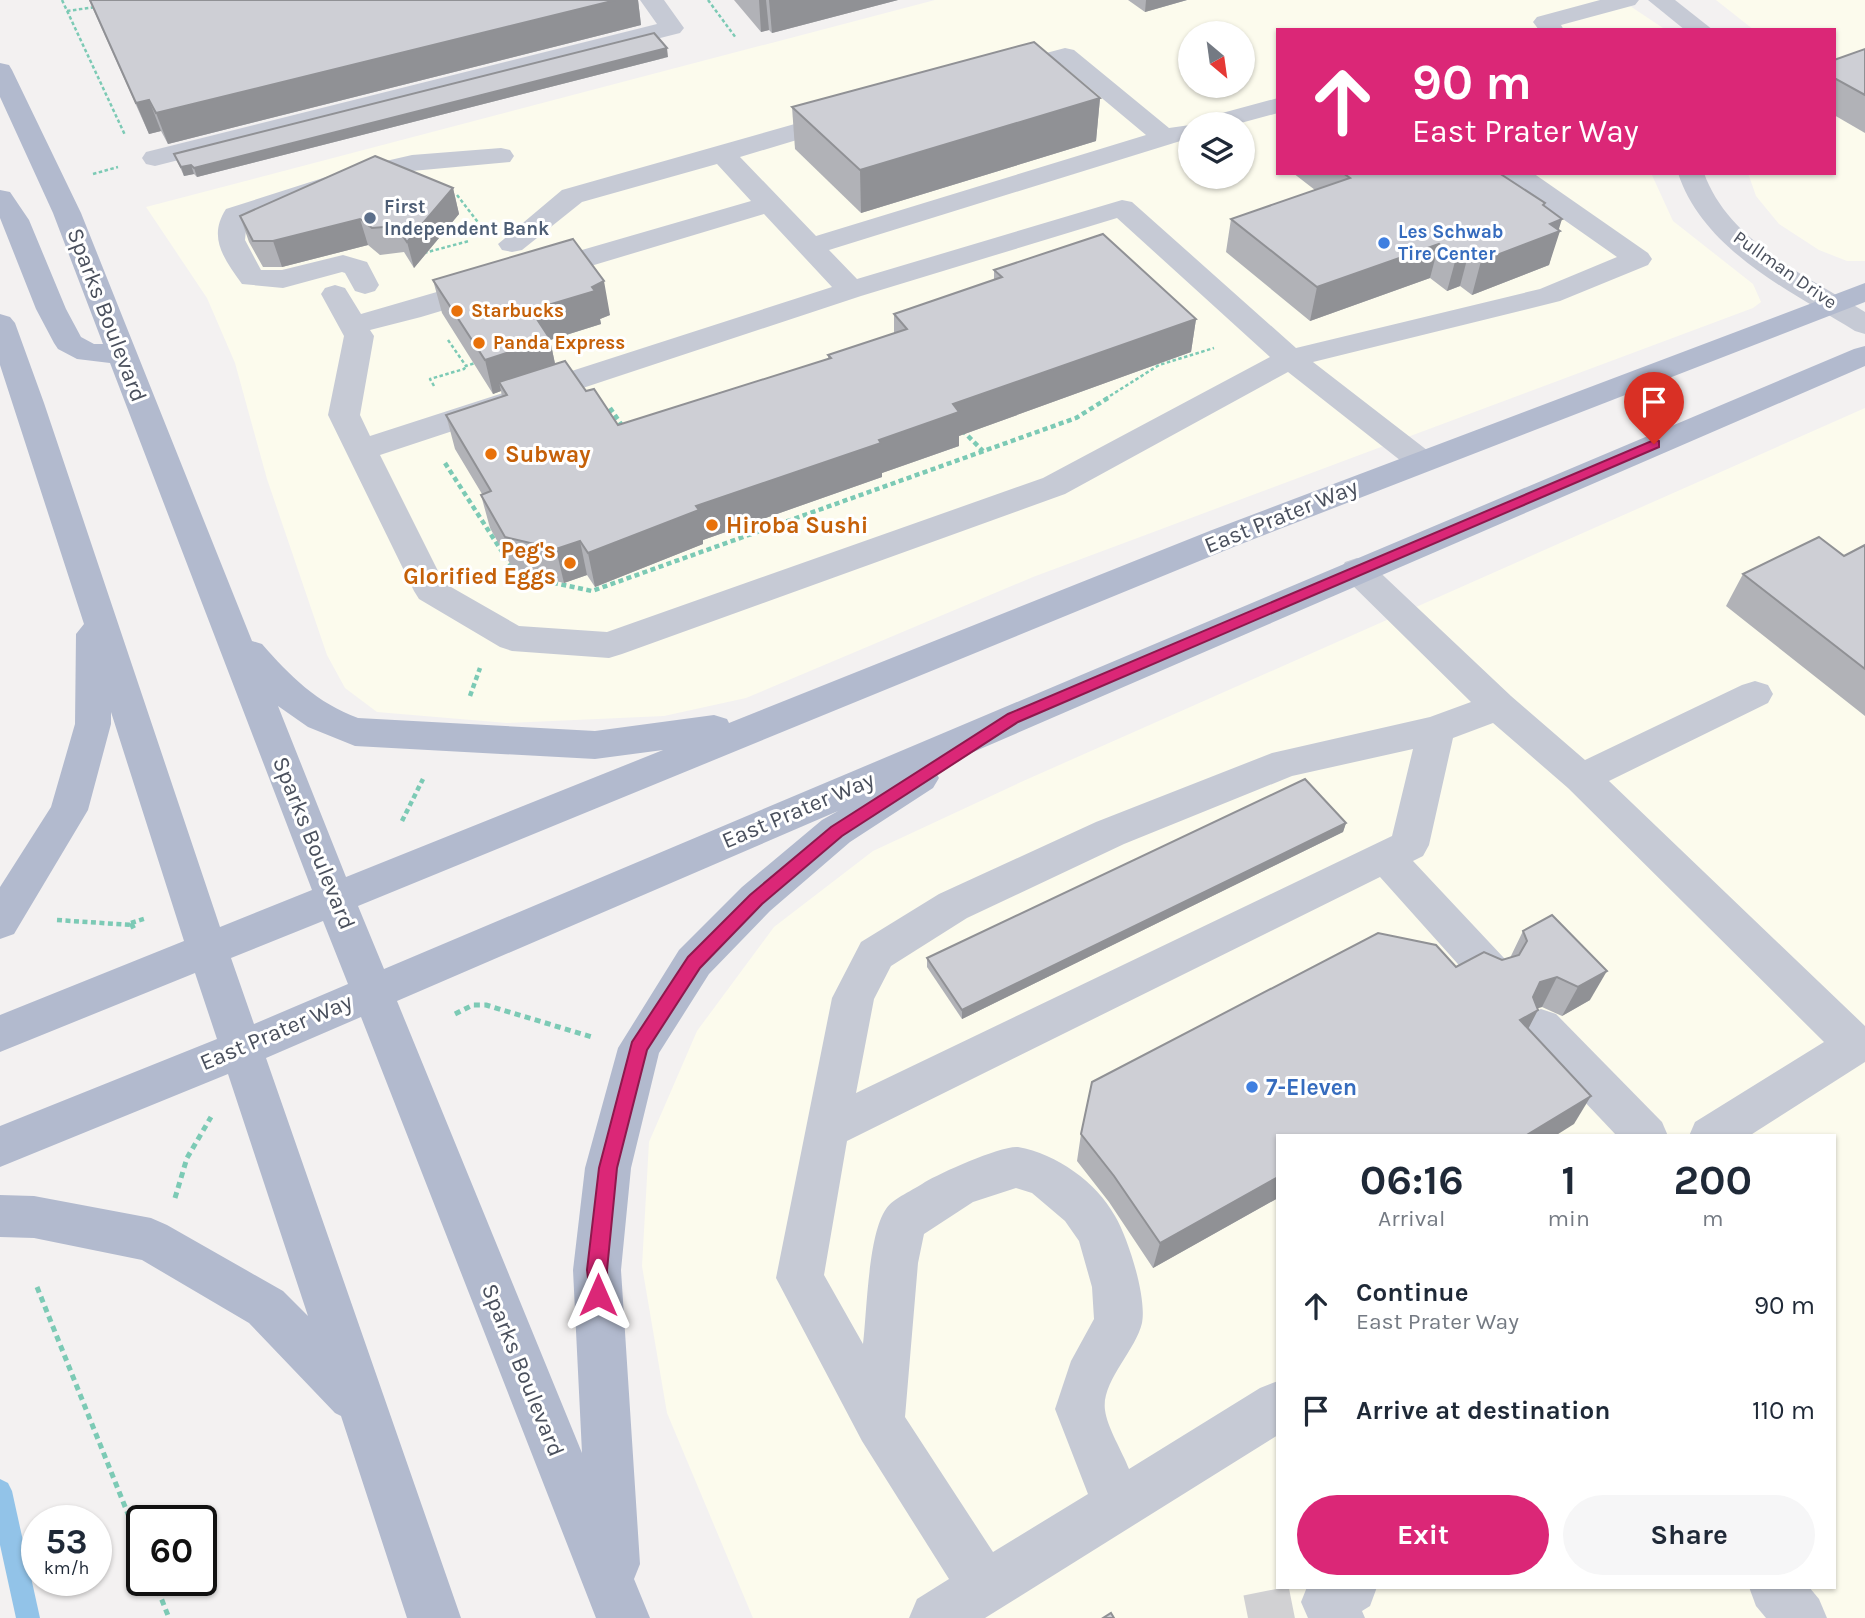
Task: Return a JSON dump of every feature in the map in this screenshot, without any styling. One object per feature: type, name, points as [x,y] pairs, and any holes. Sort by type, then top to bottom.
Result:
[{"type":"main road","name":"Sparks Boulevard","points":[[0,70],[54,183],[335,898],[620,1610]]},
{"type":"main road","points":[[0,198],[15,220],[51,309],[69,343],[88,353],[122,354]]},
{"type":"main road","name":"East Prater Way","points":[[0,1034],[207,948],[1421,461],[1850,299]]},
{"type":"main road","points":[[0,323],[359,1404],[434,1618]]},
{"type":"main road","name":"East Prater Way","points":[[0,1147],[241,1049],[373,990],[1865,355]]},
{"type":"main road","points":[[0,922],[69,810],[93,724],[95,604]]},
{"type":"main road","points":[[230,632],[281,690],[321,720],[355,732],[595,746],[698,733],[808,708]]},
{"type":"main road","points":[[620,1610],[602,1396],[597,1270],[608,1168],[639,1048],[694,962],[756,899],[836,831],[1013,718]]},
{"type":"main road","points":[[0,1216],[34,1217],[151,1240],[266,1307],[359,1404]]},
{"type":"street","points":[[156,158],[672,27],[652,0]]},
{"type":"street","points":[[1548,26],[1627,0]]},
{"type":"street","points":[[1660,0],[1698,28]]},
{"type":"street","points":[[361,450],[851,290],[1097,187],[1177,133],[1065,55],[974,80]]},
{"type":"street","points":[[1253,112],[1276,106]]},
{"type":"street","points":[[512,244],[572,196],[870,110]]},
{"type":"street","points":[[722,154],[851,290]]},
{"type":"street","points":[[501,156],[412,163],[360,175],[236,215],[229,227],[230,244],[252,278],[283,279],[343,263],[353,283],[353,325],[359,336],[344,415],[431,592],[512,638],[609,645],[1054,486],[1290,359],[1550,295],[1638,259],[1518,175]]},
{"type":"street","name":"Pullman Drive","points":[[1692,175],[1700,198],[1718,222],[1743,245],[1850,299],[1865,325]]},
{"type":"street","points":[[810,247],[1097,187]]},
{"type":"street","points":[[1097,187],[1290,359],[1421,461]]},
{"type":"street","points":[[353,325],[411,311],[769,204]]},
{"type":"street","points":[[1357,570],[1498,706],[1581,778],[1861,1043],[1714,1134]]},
{"type":"street","points":[[1581,778],[1755,694]]},
{"type":"street","points":[[985,1587],[880,1423],[800,1278],[853,998],[876,954],[953,906],[1110,834],[1286,763],[1436,730],[1498,706]]},
{"type":"street","points":[[827,1129],[1409,845],[1436,730]]},
{"type":"street","points":[[1385,856],[1489,970]]},
{"type":"street","points":[[1541,1027],[1644,1134]]},
{"type":"street","points":[[880,1423],[895,1263],[903,1222],[959,1186],[1016,1167],[1047,1178],[1081,1206],[1099,1231],[1116,1287],[1118,1322],[1088,1378],[1080,1409],[1118,1505]]},
{"type":"street","points":[[936,1618],[1276,1407]]},
{"type":"street","points":[[1338,1618],[1328,1602],[1348,1589]]},
{"type":"street","points":[[1777,1589],[1800,1618]]},
{"type":"path","points":[[62,0],[128,143]]},
{"type":"path","points":[[708,0],[736,38]]},
{"type":"path","points":[[66,11],[102,6]]},
{"type":"path","points":[[54,183],[156,158]]},
{"type":"path","points":[[450,186],[480,226]]},
{"type":"path","points":[[353,283],[475,239]]},
{"type":"path","points":[[444,335],[466,366]]},
{"type":"path","points":[[479,362],[430,379],[448,410],[435,448],[517,575],[592,591],[1076,418],[1159,365],[1213,347],[1227,361],[1253,379]]},
{"type":"path","points":[[609,407],[623,428]]},
{"type":"path","points":[[957,425],[983,451]]},
{"type":"path","points":[[401,822],[424,776]]},
{"type":"path","points":[[47,920],[131,923],[139,942]]},
{"type":"path","points":[[455,1014],[473,1005],[486,1006],[604,1041]]},
{"type":"path","points":[[174,1202],[187,1158],[215,1111]]},
{"type":"path","points":[[37,1287],[126,1509]]},
{"type":"path","points":[[160,1596],[169,1618]]},
{"type":"shaded area","points":[[935,0],[1621,0],[1663,28],[1276,28],[1276,175],[1652,175],[1673,221],[1753,284],[1761,302],[1753,308],[1033,577],[746,698],[664,716],[507,723],[377,712],[345,688],[327,655],[267,479],[235,363],[207,298],[146,207]]},
{"type":"shaded area","points":[[1716,0],[1865,0],[1865,261],[1847,261],[1819,250],[1779,224],[1756,196],[1749,175],[1836,175],[1836,28],[1751,28]]},
{"type":"shaded area","points":[[1865,408],[1865,1618],[753,1618],[667,1413],[642,1266],[649,1142],[697,1031],[774,927],[873,851],[1021,782]]},
{"type":"building","points":[[90,0],[616,0],[156,113],[149,100],[136,103]]},
{"type":"building","points":[[654,33],[667,48],[194,168],[191,165],[181,167],[174,154]]},
{"type":"building","points":[[1034,42],[1100,98],[860,170],[792,107]]},
{"type":"building","points":[[1865,49],[1865,95],[1836,79],[1836,59]]},
{"type":"building","points":[[375,156],[453,188],[407,242],[396,226],[372,228],[360,219],[273,241],[253,241],[240,216]]},
{"type":"building","points":[[1346,175],[1502,175],[1545,203],[1543,205],[1562,219],[1550,224],[1560,231],[1481,261],[1469,252],[1456,258],[1439,244],[1317,287],[1231,219],[1350,178]]},
{"type":"building","points":[[1103,234],[1196,319],[953,404],[959,412],[879,440],[881,443],[696,506],[699,510],[588,553],[580,541],[556,549],[505,537],[481,495],[491,491],[446,415],[507,395],[499,382],[565,361],[586,391],[594,389],[618,425],[831,358],[828,355],[907,329],[894,314],[1002,277],[994,270]]},
{"type":"building","points":[[573,239],[604,281],[592,287],[595,291],[531,310],[550,339],[485,360],[433,280]]},
{"type":"building","points":[[1819,537],[1844,556],[1865,545],[1865,669],[1743,574]]},
{"type":"building","points":[[1305,779],[1346,823],[962,1010],[927,958]]},
{"type":"building","points":[[1552,915],[1607,971],[1578,987],[1557,977],[1540,982],[1533,997],[1538,1010],[1520,1020],[1591,1096],[1528,1134],[1276,1134],[1276,1178],[1160,1243],[1081,1134],[1092,1082],[1378,933],[1436,945],[1456,967],[1484,952],[1502,960],[1519,955],[1527,941],[1523,931]]},
{"type":"waterway","points":[[0,1491],[28,1618]]},
{"type":"tunnel","points":[[1248,1618],[1328,1602]]},
{"type":"place","name":"First Independent Bank","points":[[370,218]]},
{"type":"place","name":"Les Schwab Tire Center","points":[[1384,243]]},
{"type":"place","name":"Starbucks","points":[[457,311]]},
{"type":"place","name":"Panda Express","points":[[479,343]]},
{"type":"place","name":"Subway","points":[[491,454]]},
{"type":"place","name":"Hiroba Sushi","points":[[712,525]]},
{"type":"place","name":"Peg's Glorified Eggs","points":[[570,563]]},
{"type":"place","name":"7-Eleven","points":[[1252,1087]]},
{"type":"route","points":[[598,1295],[597,1270],[608,1168],[639,1048],[694,962],[756,899],[836,831],[1013,718],[1654,444]]}]
